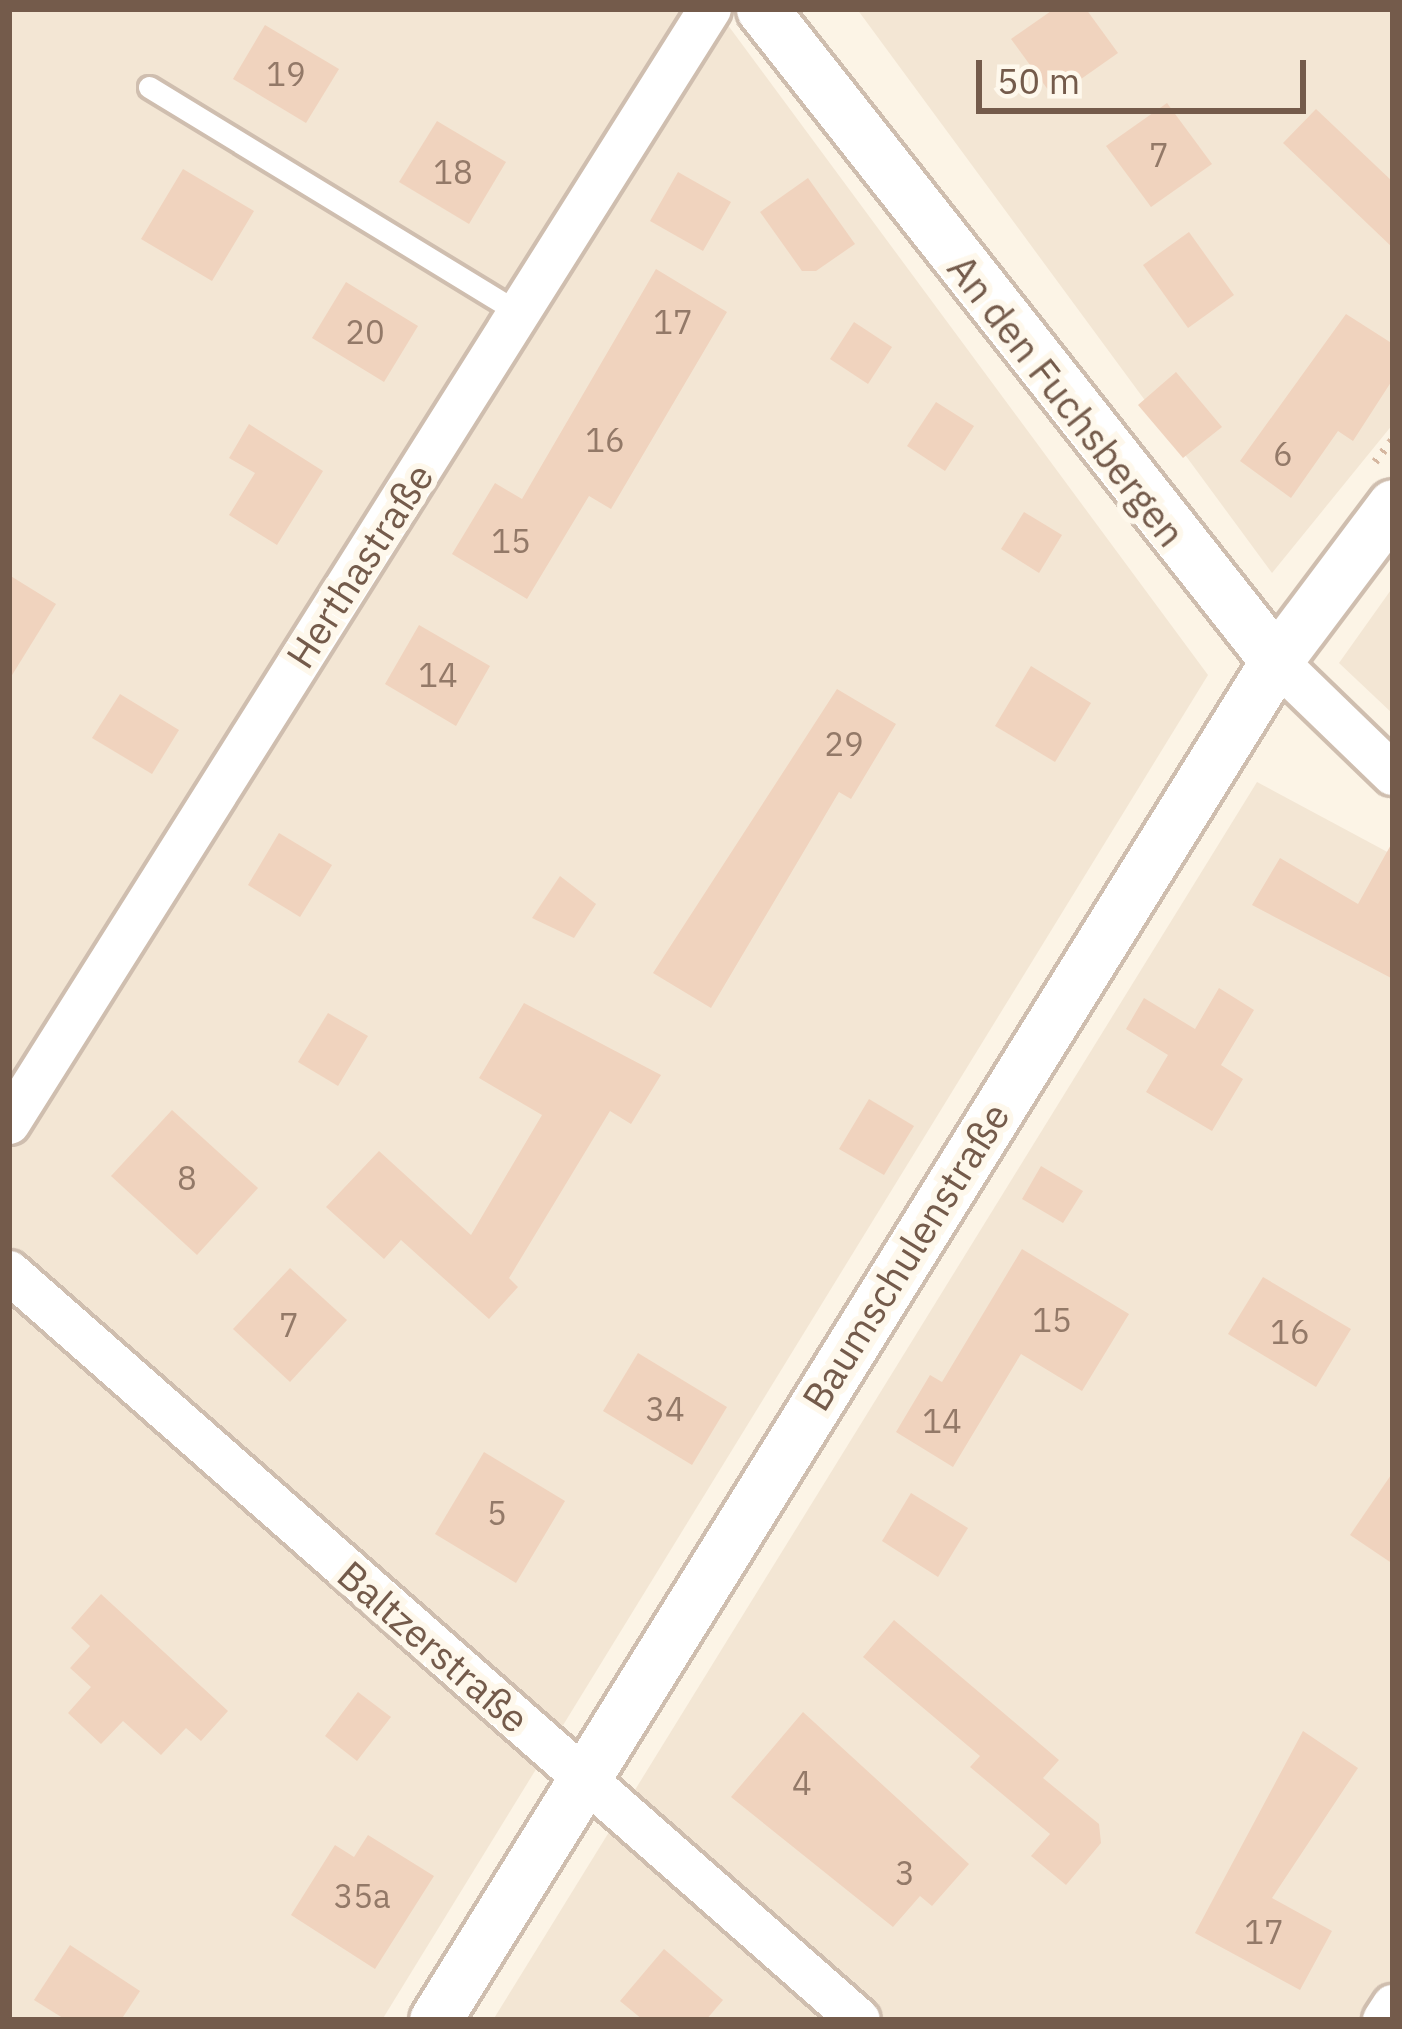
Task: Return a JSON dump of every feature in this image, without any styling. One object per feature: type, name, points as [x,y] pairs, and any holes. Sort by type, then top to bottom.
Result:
[{"type":"street","name":"Herthastraße","points":[[9,1123],[710,9]]},
{"type":"street","name":"An den Fuchsbergen","points":[[762,9],[1276,661],[1393,774]]},
{"type":"street","name":"Baumschulenstraße","points":[[436,2020],[1276,661],[1393,505]]},
{"type":"street","name":"Baltzerstraße","points":[[9,1272],[859,2020]]},
{"type":"street","points":[[1384,2020],[1393,2006]]},
{"type":"lane","points":[[149,87],[521,314]]},
{"type":"shaded area","points":[[9,9],[716,9],[1208,675],[382,2020],[9,2020]]},
{"type":"shaded area","points":[[857,9],[1393,9],[1393,424],[1272,573]]},
{"type":"shaded area","points":[[1393,587],[1393,714],[1339,663]]},
{"type":"shaded area","points":[[1257,782],[1393,855],[1393,2020],[493,2020]]},
{"type":"building","points":[[1054,9],[1086,9],[1118,53],[1054,98],[1011,39]]},
{"type":"building","points":[[265,25],[339,69],[306,123],[233,79]]},
{"type":"building","points":[[1167,103],[1212,164],[1151,207],[1106,146]]},
{"type":"building","points":[[1316,109],[1393,182],[1393,248],[1283,143]]},
{"type":"building","points":[[437,121],[506,162],[469,224],[399,182]]},
{"type":"building","points":[[183,169],[254,211],[212,281],[141,239]]},
{"type":"building","points":[[678,172],[731,202],[703,251],[650,221]]},
{"type":"building","points":[[808,178],[855,244],[816,271],[802,271],[760,212]]},
{"type":"building","points":[[1189,232],[1234,295],[1188,328],[1143,265]]},
{"type":"building","points":[[656,269],[727,312],[611,509],[589,496],[527,599],[452,554],[495,483],[522,499]]},
{"type":"building","points":[[346,282],[418,326],[384,382],[312,338]]},
{"type":"building","points":[[1346,314],[1393,344],[1393,379],[1353,441],[1338,431],[1291,498],[1240,461]]},
{"type":"building","points":[[854,322],[892,347],[868,384],[830,359]]},
{"type":"building","points":[[1176,372],[1222,427],[1183,458],[1138,405]]},
{"type":"building","points":[[936,402],[974,426],[945,471],[907,446]]},
{"type":"building","points":[[249,424],[323,471],[277,545],[229,515],[255,473],[229,458]]},
{"type":"building","points":[[1024,512],[1062,535],[1039,573],[1001,549]]},
{"type":"building","points":[[9,575],[56,604],[9,680]]},
{"type":"building","points":[[419,625],[490,666],[456,726],[385,684]]},
{"type":"building","points":[[1031,666],[1091,703],[1055,762],[995,726]]},
{"type":"building","points":[[837,689],[896,724],[851,799],[839,792],[711,1008],[653,973]]},
{"type":"building","points":[[120,694],[179,730],[152,774],[92,738]]},
{"type":"building","points":[[279,833],[332,865],[300,917],[248,885]]},
{"type":"building","points":[[1393,841],[1393,979],[1252,905],[1280,858],[1358,904]]},
{"type":"building","points":[[560,876],[596,904],[574,938],[532,918]]},
{"type":"building","points":[[1219,988],[1254,1010],[1221,1065],[1243,1079],[1212,1131],[1146,1092],[1168,1055],[1126,1029],[1144,998],[1195,1029]]},
{"type":"building","points":[[524,1003],[661,1075],[631,1124],[610,1111],[509,1278],[518,1287],[489,1319],[401,1240],[384,1259],[326,1207],[379,1151],[471,1235],[542,1115],[479,1078]]},
{"type":"building","points":[[328,1013],[368,1036],[338,1086],[298,1062]]},
{"type":"building","points":[[869,1099],[914,1126],[884,1175],[839,1149]]},
{"type":"building","points":[[172,1110],[258,1188],[197,1255],[111,1176]]},
{"type":"building","points":[[1041,1166],[1083,1191],[1063,1223],[1022,1199]]},
{"type":"building","points":[[1022,1249],[1129,1314],[1082,1391],[1021,1354],[953,1467],[896,1432],[930,1375],[942,1382]]},
{"type":"building","points":[[290,1268],[347,1320],[290,1382],[233,1329]]},
{"type":"building","points":[[1263,1277],[1351,1329],[1316,1387],[1228,1334]]},
{"type":"building","points":[[638,1353],[727,1407],[692,1465],[603,1411]]},
{"type":"building","points":[[484,1452],[565,1501],[516,1583],[435,1534]]},
{"type":"building","points":[[1393,1472],[1393,1564],[1350,1535]]},
{"type":"building","points":[[911,1493],[968,1528],[938,1577],[882,1541]]},
{"type":"building","points":[[101,1594],[228,1711],[201,1741],[186,1728],[161,1755],[123,1721],[101,1744],[68,1713],[91,1687],[70,1668],[90,1646],[71,1628]]},
{"type":"building","points":[[894,1620],[1059,1760],[1043,1778],[1099,1824],[1101,1843],[1066,1885],[1031,1856],[1050,1834],[970,1767],[980,1756],[863,1657]]},
{"type":"building","points":[[358,1692],[391,1717],[357,1761],[325,1736]]},
{"type":"building","points":[[803,1712],[969,1864],[932,1906],[920,1896],[893,1927],[731,1797]]},
{"type":"building","points":[[1303,1731],[1358,1768],[1272,1898],[1332,1931],[1300,1990],[1195,1933]]},
{"type":"building","points":[[368,1835],[434,1876],[375,1969],[291,1915],[335,1845],[354,1857]]},
{"type":"building","points":[[70,1945],[140,1991],[121,2020],[66,2020],[34,2000]]},
{"type":"building","points":[[664,1949],[723,2000],[706,2020],[643,2020],[620,2001]]}]
